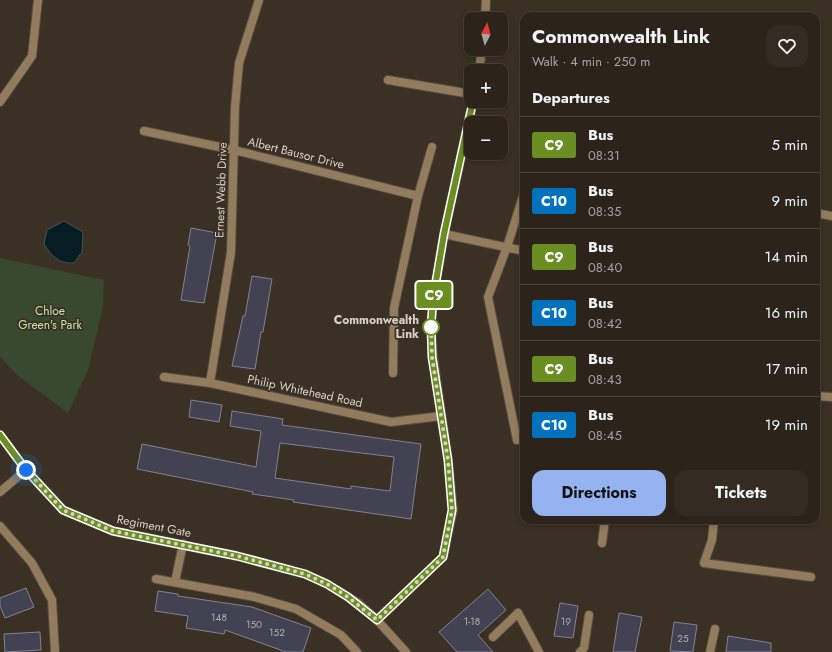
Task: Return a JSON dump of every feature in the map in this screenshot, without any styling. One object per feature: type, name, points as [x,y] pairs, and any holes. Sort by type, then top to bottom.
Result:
[{"type":"street","points":[[0,102],[32,56],[38,0]]},
{"type":"street","name":"Ernest Webb Drive","points":[[210,383],[231,252],[234,150],[239,63],[259,0]]},
{"type":"street","points":[[485,12],[486,0]]},
{"type":"street","points":[[388,80],[464,93]]},
{"type":"street","points":[[377,620],[443,557],[452,510],[448,460],[432,357],[431,327],[433,299],[444,234],[471,108]]},
{"type":"street","name":"Albert Bausor Drive","points":[[144,131],[234,150],[418,196]]},
{"type":"street","points":[[393,373],[394,308],[418,196],[432,147]]},
{"type":"street","points":[[516,440],[488,297],[507,247],[520,205]]},
{"type":"street","points":[[820,214],[832,216]]},
{"type":"street","points":[[444,234],[520,250]]},
{"type":"street","name":"Philip Whitehead Road","points":[[164,376],[210,383],[391,422],[441,416]]},
{"type":"street","points":[[820,396],[832,397]]},
{"type":"street","name":"Regiment Gate","points":[[0,435],[26,470],[63,510],[113,531],[237,556],[305,574],[327,584],[352,599],[377,620],[406,652]]},
{"type":"street","points":[[0,492],[26,470]]},
{"type":"street","points":[[602,543],[604,524]]},
{"type":"street","points":[[714,524],[712,540],[704,563],[811,577]]},
{"type":"street","points":[[0,526],[32,563],[52,600],[55,652]]},
{"type":"street","points":[[175,582],[183,544]]},
{"type":"street","points":[[156,579],[255,597],[296,609],[341,635],[357,652]]},
{"type":"street","points":[[493,637],[518,613],[539,652]]},
{"type":"street","points":[[580,652],[584,648],[589,615]]},
{"type":"street","points":[[710,652],[715,629]]},
{"type":"green space","name":"Chloe Green's Park","points":[[0,258],[104,280],[103,307],[88,370],[68,413],[17,375],[0,357]]},
{"type":"water","points":[[64,221],[83,232],[82,252],[74,263],[60,261],[44,244],[47,230]]},
{"type":"building","points":[[191,228],[217,233],[204,303],[181,300],[190,246],[188,245]]},
{"type":"building","points":[[252,276],[272,279],[255,369],[232,366],[243,316],[245,316]]},
{"type":"building","points":[[191,400],[222,405],[219,422],[189,417]]},
{"type":"building","points":[[232,411],[283,419],[282,425],[421,444],[411,519],[293,502],[294,500],[252,494],[253,492],[137,469],[142,444],[256,467],[261,431],[230,426]],"holes":[[[280,443],[394,457],[390,491],[351,486],[351,489],[275,478]]]},
{"type":"building","points":[[26,588],[34,607],[5,618],[0,606],[0,598]]},
{"type":"building","points":[[488,589],[506,610],[478,635],[493,652],[457,652],[439,632]]},
{"type":"building","points":[[158,591],[178,594],[178,596],[252,607],[311,628],[303,652],[286,652],[225,630],[224,634],[186,628],[188,616],[155,611]]},
{"type":"building","points":[[560,603],[578,606],[573,638],[554,636]]},
{"type":"building","points":[[619,613],[642,617],[635,652],[613,652]]},
{"type":"building","points":[[674,622],[697,625],[693,652],[670,651]]},
{"type":"building","points":[[40,632],[41,650],[5,652],[4,634]]},
{"type":"building","points":[[728,636],[771,643],[771,652],[726,652]]},
{"type":"bus line","name":"C9","points":[[0,435],[26,470],[63,510],[113,531],[128,535],[183,544],[237,556],[305,574],[327,584],[358,603],[377,620],[443,557],[452,510],[448,460],[432,357],[431,327],[433,299],[444,234],[471,108]]},
{"type":"place","name":"Commonwealth Link","points":[[431,327]]},
{"type":"route","points":[[26,470],[63,510],[113,531],[128,535],[183,544],[237,556],[305,574],[327,584],[358,603],[377,620],[443,557],[452,510],[448,460],[432,357],[431,327]]}]
